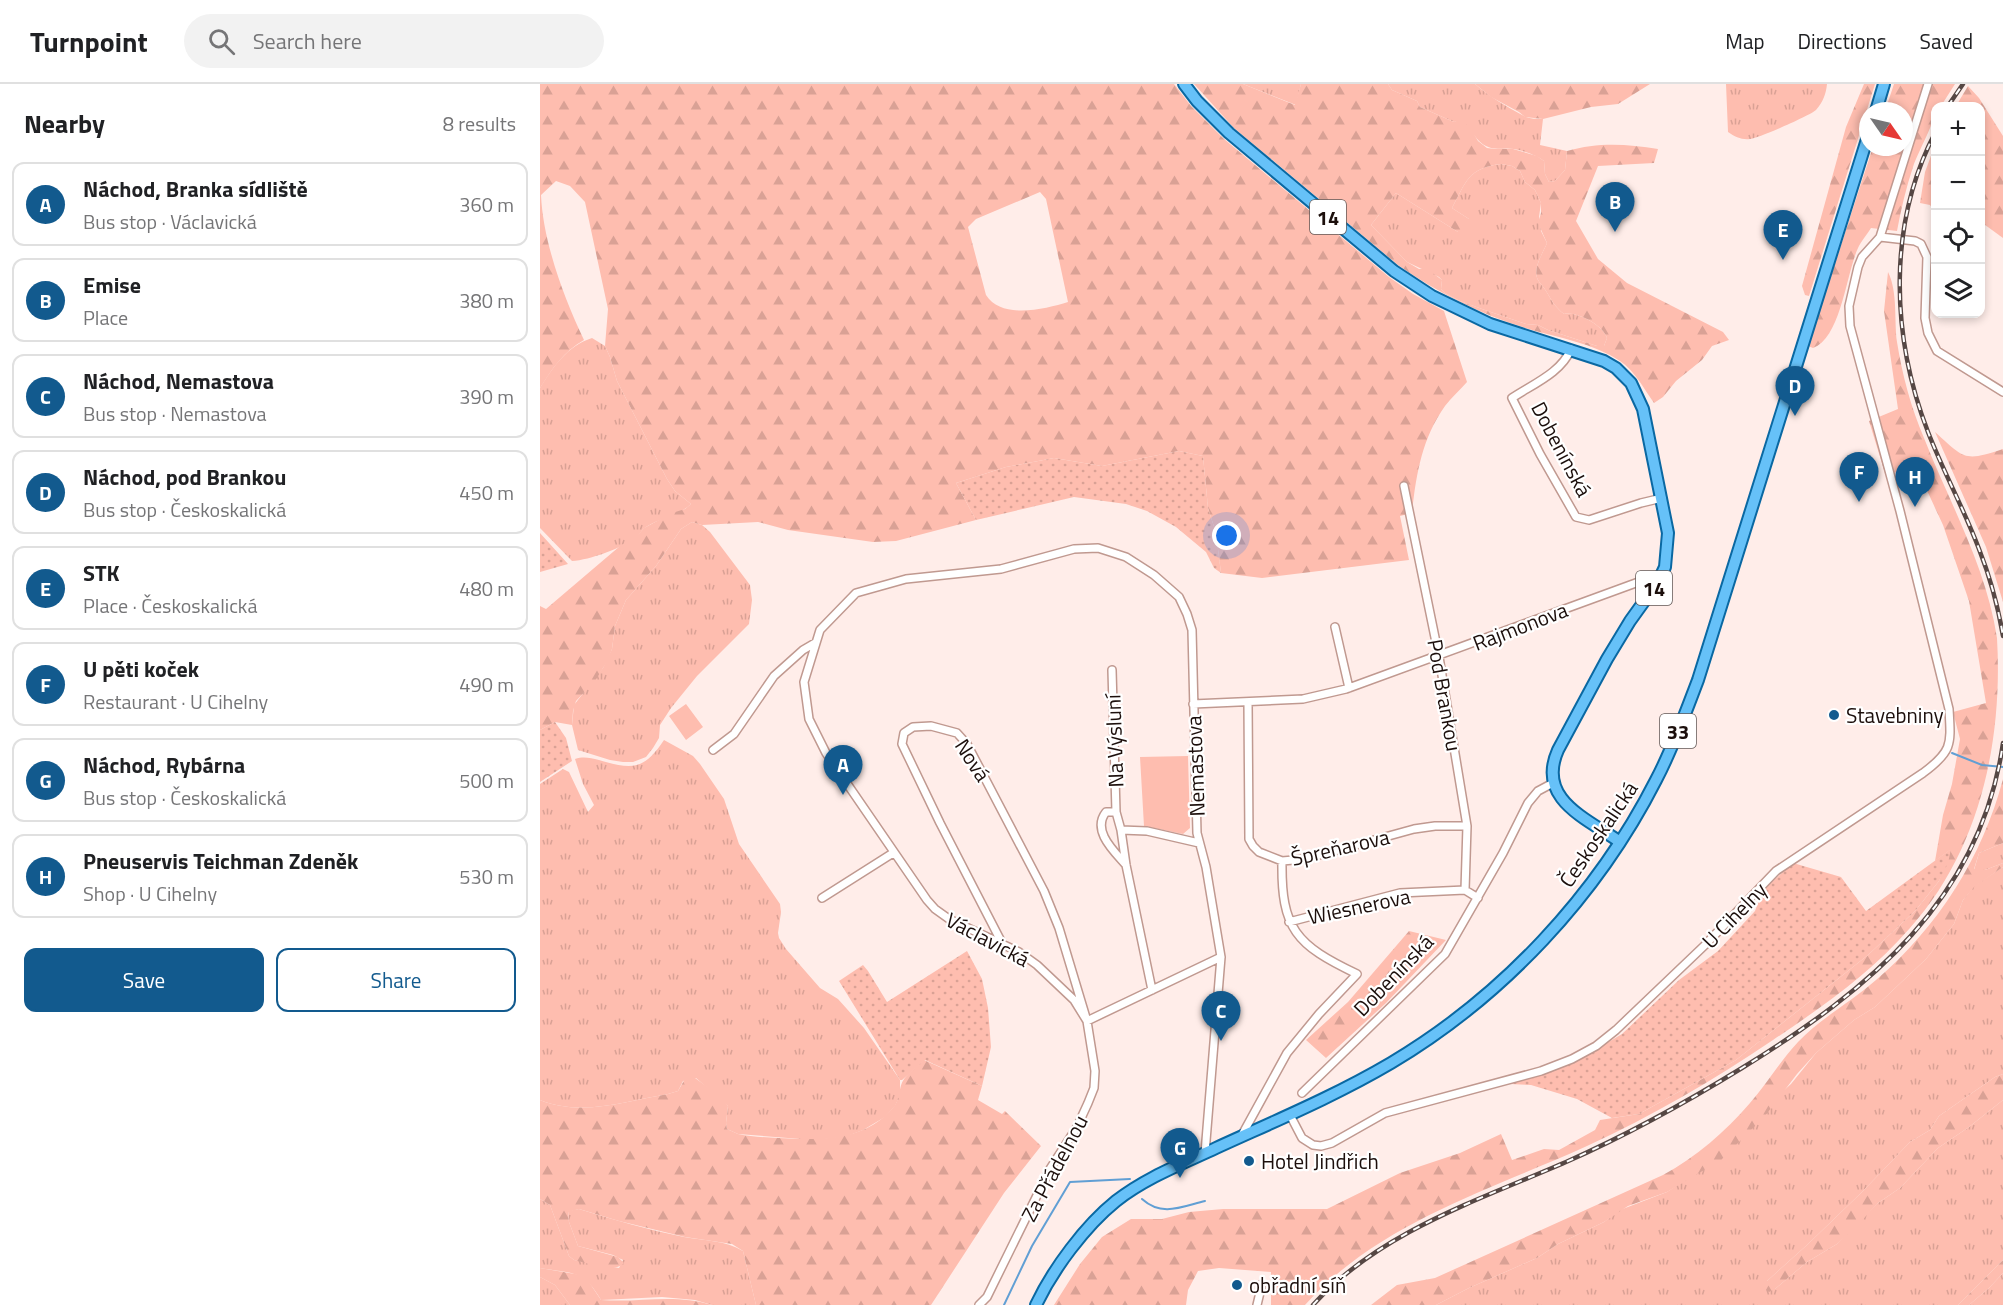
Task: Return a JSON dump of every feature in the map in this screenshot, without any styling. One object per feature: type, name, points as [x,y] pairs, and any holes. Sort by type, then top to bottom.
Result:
[{"type":"main road","name":"14","points":[[1184,84],[1197,101],[1229,133],[1377,257],[1417,287],[1490,324],[1604,361],[1616,368],[1631,383],[1643,409],[1662,498],[1668,533],[1665,567],[1658,582],[1619,638],[1558,750],[1551,767],[1553,783]]},
{"type":"main road","points":[[1879,102],[1884,84]]},
{"type":"main road","name":"Českoskalická","points":[[1036,1305],[1076,1241],[1115,1202],[1142,1183],[1290,1115],[1389,1064],[1447,1026],[1480,1000],[1561,920],[1620,842],[1656,780],[1672,747],[1698,680],[1862,156]]},
{"type":"main road","points":[[1553,783],[1568,806],[1620,842]]},
{"type":"street","points":[[1928,84],[1880,237],[1915,241],[1921,244],[1927,258],[1925,318],[1928,333],[1937,351],[2003,392]]},
{"type":"street","name":"U Cihelny","points":[[1290,1115],[1302,1138],[1313,1145],[1321,1146],[1332,1143],[1385,1113],[1541,1071],[1588,1050],[1616,1030],[1697,953],[1776,871],[1942,759],[1949,746],[1949,709],[1850,326],[1849,306],[1858,267],[1862,257],[1880,237]]},
{"type":"street","name":"Dobenínská","points":[[1571,349],[1556,370],[1512,398],[1540,454],[1576,517],[1589,520],[1641,502],[1662,498]]},
{"type":"street","name":"Pod Brankou","points":[[1404,486],[1439,657],[1467,826],[1465,890]]},
{"type":"street","name":"Nemastova","points":[[979,572],[1000,569],[1074,549],[1098,548],[1126,556],[1154,574],[1179,597],[1187,614],[1192,630],[1199,843],[1206,867],[1221,957],[1205,1153]]},
{"type":"street","name":"Václavická","points":[[979,572],[906,579],[856,593],[820,630],[815,643],[804,682],[809,719],[826,753],[893,853],[935,909],[949,919],[1019,952],[1037,965],[1074,1000],[1087,1021]]},
{"type":"street","name":"Rajmonova","points":[[1193,704],[1303,699],[1349,688],[1439,657],[1644,580],[1651,579],[1658,582]]},
{"type":"street","points":[[1335,627],[1349,688]]},
{"type":"street","name":"Václavická","points":[[713,750],[735,734],[774,676],[803,650],[815,643]]},
{"type":"street","name":"Na Výsluní","points":[[1112,670],[1116,812],[1152,990]]},
{"type":"street","name":"Špreňarova","points":[[1248,702],[1249,838],[1259,852],[1282,861],[1305,859],[1414,829],[1435,826],[1467,826]]},
{"type":"street","name":"Nová","points":[[1003,945],[902,744],[904,733],[913,727],[931,726],[947,729],[957,733],[967,744],[1044,891],[1059,928],[1087,1021]]},
{"type":"street","name":"Dobenínská","points":[[1302,1093],[1445,954],[1478,898],[1528,802],[1538,791],[1553,783]]},
{"type":"street","name":"Na Výsluní","points":[[1116,812],[1106,813],[1102,817],[1101,832],[1126,865]]},
{"type":"street","points":[[1121,830],[1147,831],[1199,843]]},
{"type":"street","points":[[822,898],[893,853]]},
{"type":"street","points":[[1282,861],[1282,890],[1289,922]]},
{"type":"street","points":[[1465,890],[1478,898]]},
{"type":"street","name":"Wiesnerova","points":[[1242,1136],[1287,1053],[1319,1014],[1357,974],[1326,959],[1303,941],[1289,922],[1400,893],[1465,890]]},
{"type":"street","points":[[1087,1021],[1221,957]]},
{"type":"street","name":"Za Přádelnou","points":[[979,1305],[987,1298],[1050,1169],[1077,1127],[1094,1088],[1095,1071],[1087,1021]]},
{"type":"street","points":[[1257,1305],[1262,1284]]},
{"type":"green space","points":[[540,84],[1174,84],[1191,106],[1224,139],[1389,277],[1413,294],[1444,311],[1467,382],[1437,418],[1421,457],[1412,513],[1400,516],[1409,560],[1262,578],[1221,573],[1216,533],[1208,508],[1203,456],[1179,451],[1102,466],[1054,458],[1006,467],[956,483],[976,520],[896,541],[873,542],[788,530],[758,522],[702,525],[692,522],[681,529],[656,566],[626,600],[615,626],[608,660],[595,681],[576,701],[572,725],[555,722],[540,730],[540,606],[546,609],[644,528],[691,504],[675,491],[667,479],[617,381],[605,346],[608,309],[585,202],[570,186],[556,181],[541,195],[546,232],[562,288],[584,340],[564,355],[540,388]],"holes":[[[1040,192],[1046,199],[1068,302],[1024,311],[1002,308],[986,295],[968,227],[976,219]]]},
{"type":"green space","points":[[1194,84],[1243,84],[1295,105],[1301,84],[1388,84],[1392,90],[1417,101],[1420,107],[1454,122],[1459,120],[1470,127],[1478,141],[1487,148],[1513,149],[1537,156],[1544,161],[1545,174],[1549,182],[1555,181],[1565,170],[1567,151],[1590,146],[1612,145],[1658,149],[1654,163],[1598,166],[1576,221],[1598,259],[1627,283],[1723,332],[1729,340],[1712,346],[1702,360],[1654,403],[1630,370],[1610,355],[1587,345],[1494,317],[1445,294],[1413,275],[1234,128]],"holes":[[[1501,164],[1512,166],[1520,171],[1525,182],[1535,190],[1541,203],[1538,223],[1547,243],[1537,266],[1538,280],[1554,304],[1564,314],[1582,317],[1600,328],[1607,338],[1604,346],[1597,346],[1538,325],[1526,324],[1460,301],[1441,289],[1442,280],[1434,274],[1431,268],[1419,269],[1407,262],[1371,225],[1396,193],[1458,232],[1470,234],[1476,228],[1469,219],[1452,208],[1465,184],[1481,169]]]},
{"type":"green space","points":[[1243,84],[1301,84],[1296,105]]},
{"type":"green space","points":[[1388,84],[1475,84],[1499,102],[1524,116],[1543,119],[1540,145],[1567,151],[1565,170],[1555,181],[1549,182],[1545,174],[1544,161],[1541,159],[1518,150],[1486,146],[1464,124],[1420,107],[1417,101],[1392,90]]},
{"type":"green space","points":[[1475,84],[1650,84],[1618,104],[1591,107],[1543,119],[1525,117],[1491,97]]},
{"type":"green space","points":[[1726,84],[1827,84],[1824,98],[1816,110],[1773,131],[1747,139],[1739,138],[1728,132]]},
{"type":"green space","points":[[1864,84],[1875,84],[1869,102],[1859,102],[1859,135],[1809,296],[1805,295],[1802,286],[1846,127]]},
{"type":"green space","points":[[1894,84],[1955,84],[1944,102],[1931,102],[1931,126],[1910,175],[1897,231],[1871,228],[1858,248],[1842,304],[1830,332],[1813,348],[1808,346],[1870,156],[1913,156],[1913,102],[1888,102]]},
{"type":"green space","points":[[1968,86],[1982,102],[1958,102]]},
{"type":"green space","points":[[1985,108],[2003,136],[2003,238],[1985,225]]},
{"type":"green space","points":[[1931,156],[1931,207],[1920,203],[1925,172]]},
{"type":"green space","points":[[1501,164],[1512,166],[1520,171],[1525,182],[1535,190],[1541,203],[1539,217],[1541,231],[1547,243],[1537,266],[1538,280],[1554,304],[1564,314],[1582,317],[1600,328],[1607,338],[1604,346],[1597,346],[1538,325],[1526,324],[1460,301],[1441,289],[1442,280],[1439,277],[1407,262],[1371,225],[1396,193],[1458,232],[1469,219],[1452,208],[1465,184],[1481,169]]},
{"type":"green space","points":[[1888,272],[1894,297],[1899,354],[1911,403],[1976,560],[1992,611],[1997,638],[1996,716],[1991,754],[1982,792],[1970,829],[1954,864],[1934,897],[1910,928],[1879,960],[1828,1002],[1728,1069],[1659,1110],[1587,1146],[1474,1194],[1401,1230],[1334,1276],[1305,1305],[1271,1305],[1271,1272],[1219,1268],[1198,1271],[1188,1290],[1186,1305],[1054,1305],[1080,1264],[1102,1237],[1131,1219],[1162,1219],[1189,1212],[1223,1209],[1327,1209],[1400,1173],[1460,1153],[1501,1134],[1512,1160],[1544,1149],[1559,1150],[1595,1130],[1600,1120],[1639,1114],[1736,1060],[1868,955],[1915,911],[1939,881],[1950,850],[1935,861],[1960,739],[1953,712],[1986,703],[1969,601],[1943,525],[1918,471],[1885,473],[1869,421],[1898,409],[1884,311]]},
{"type":"green space","points":[[592,338],[605,346],[617,381],[667,479],[675,491],[691,504],[646,527],[637,537],[615,549],[597,556],[572,561],[540,528],[540,388],[568,352]]},
{"type":"green space","points":[[1935,432],[1959,453],[1966,456],[1980,456],[2003,449],[2003,602],[1986,547]]},
{"type":"green space","points":[[1179,451],[1203,456],[1208,508],[1216,533],[1221,573],[1214,568],[1206,552],[1176,527],[1147,511],[1126,504],[1074,497],[976,520],[956,483],[1006,467],[1054,458],[1102,466]]},
{"type":"green space","points":[[692,522],[702,525],[710,532],[750,585],[752,600],[749,624],[697,676],[671,708],[660,725],[659,738],[646,757],[633,762],[623,762],[578,750],[572,725],[574,705],[603,668],[612,649],[615,626],[626,600],[656,566],[681,529]]},
{"type":"green space","points":[[540,533],[568,564],[540,572]]},
{"type":"green space","points":[[686,704],[703,727],[686,740],[669,716]]},
{"type":"green space","points":[[555,722],[566,738],[572,761],[540,782],[540,730]]},
{"type":"green space","points":[[664,740],[693,756],[724,799],[739,844],[780,904],[778,933],[786,949],[820,988],[838,999],[864,1028],[900,1080],[900,1095],[895,1106],[885,1117],[863,1130],[845,1137],[814,1140],[738,1134],[727,1129],[728,1106],[696,1078],[683,1081],[678,1091],[604,1106],[572,1107],[540,1100],[540,784],[563,769],[569,772],[588,812],[594,805],[583,784],[575,759],[587,758],[621,765],[637,765],[650,757]]},
{"type":"green space","points":[[1188,756],[1190,828],[1183,834],[1144,826],[1140,757]]},
{"type":"green space","points":[[2003,779],[2003,843],[1979,853],[1974,869],[1985,870],[2003,863],[2003,867],[1974,887],[1963,900],[1954,924],[1926,959],[1875,1007],[1854,1020],[1816,1053],[1765,1116],[1721,1160],[1667,1192],[1628,1206],[1604,1222],[1558,1244],[1537,1258],[1436,1305],[1371,1305],[1397,1285],[1435,1278],[1663,1175],[1710,1143],[1750,1103],[1798,1042],[1816,1025],[1876,980],[1919,937],[1938,914],[1970,863],[1983,836]]},
{"type":"green space","points":[[2003,843],[2003,863],[1985,870],[1974,870],[1979,853]]},
{"type":"green space","points":[[1951,849],[1948,863],[1939,881],[1915,911],[1868,955],[1736,1060],[1639,1114],[1612,1118],[1577,1099],[1531,1085],[1510,1084],[1543,1074],[1585,1056],[1622,1034],[1679,980],[1718,951],[1755,911],[1763,890],[1793,863],[1841,877],[1866,911]]},
{"type":"green space","points":[[2003,867],[2003,1074],[1995,1077],[1939,1116],[1930,1130],[1910,1142],[1862,1192],[1767,1281],[1775,1289],[1807,1262],[1837,1244],[1878,1203],[1900,1188],[1938,1148],[2003,1100],[2003,1260],[1958,1305],[1436,1305],[1537,1258],[1558,1244],[1604,1222],[1620,1210],[1667,1192],[1682,1182],[1791,1084],[1816,1053],[1854,1020],[1875,1007],[1926,959],[1954,924],[1963,900],[1974,886]]},
{"type":"green space","points":[[1409,931],[1446,940],[1386,1003],[1326,1058],[1306,1040],[1348,1002]]},
{"type":"green space","points":[[967,951],[982,979],[988,1008],[991,1047],[982,1086],[925,1060],[900,1080],[839,981],[863,965],[887,1002]]},
{"type":"green space","points":[[924,1060],[982,1086],[978,1100],[1002,1114],[1005,1111],[1041,1146],[1004,1193],[931,1305],[756,1305],[743,1251],[732,1244],[685,1237],[579,1209],[568,1212],[569,1222],[578,1246],[618,1257],[624,1263],[614,1268],[607,1268],[574,1260],[569,1256],[550,1205],[540,1199],[540,1100],[572,1107],[604,1106],[678,1091],[686,1077],[691,1075],[721,1097],[728,1106],[727,1129],[738,1134],[794,1139],[840,1137],[868,1128],[892,1109],[904,1079]]},
{"type":"green space","points":[[2003,1074],[2003,1100],[1938,1148],[1900,1188],[1878,1203],[1837,1244],[1807,1262],[1775,1289],[1769,1292],[1766,1290],[1767,1281],[1862,1192],[1910,1142],[1930,1130],[1939,1116],[1995,1077]]},
{"type":"green space","points":[[540,1199],[550,1205],[569,1256],[574,1260],[619,1268],[623,1260],[613,1255],[578,1246],[569,1222],[568,1211],[579,1209],[658,1231],[736,1247],[743,1251],[756,1305],[712,1305],[695,1300],[662,1297],[601,1300],[589,1283],[582,1278],[569,1273],[540,1268]]},
{"type":"green space","points":[[2003,1260],[2003,1273],[1989,1288],[1969,1305],[1958,1305]]},
{"type":"green space","points":[[540,1268],[581,1275],[587,1279],[601,1300],[670,1299],[698,1301],[712,1305],[570,1305],[555,1285],[540,1277]]},
{"type":"green space","points":[[2003,1273],[2003,1305],[1969,1305],[1989,1288]]},
{"type":"green space","points":[[540,1277],[555,1285],[570,1305],[540,1305]]},
{"type":"waterway","points":[[1952,753],[1982,765],[2003,767]]},
{"type":"waterway","points":[[1004,1305],[1032,1246],[1070,1182],[1130,1179]]},
{"type":"waterway","points":[[1142,1199],[1149,1205],[1164,1209],[1180,1208],[1205,1201]]},
{"type":"railway","points":[[1951,102],[1963,84]]},
{"type":"railway","points":[[1931,142],[1920,167],[1909,204],[1902,242],[1901,319],[1916,395],[1934,447],[1983,560],[2003,636]]},
{"type":"railway","points":[[1313,1305],[1339,1279],[1368,1257],[1399,1238],[1465,1205],[1589,1152],[1699,1094],[1789,1038],[1875,972],[1912,935],[1944,894],[1971,849],[1991,799],[2003,743]]},
{"type":"place","name":"Emise","points":[[1615,232]]},
{"type":"place","name":"STK","points":[[1783,260]]},
{"type":"place","name":"Náchod, pod Brankou","points":[[1795,416]]},
{"type":"place","name":"U pěti koček","points":[[1859,502]]},
{"type":"place","name":"Pneuservis Teichman Zdeněk","points":[[1915,507]]},
{"type":"place","name":"Stavebniny","points":[[1834,715]]},
{"type":"place","name":"Náchod, Branka sídliště","points":[[843,795]]},
{"type":"place","name":"Náchod, Nemastova","points":[[1221,1041]]},
{"type":"place","name":"Hotel Jindřich","points":[[1249,1161]]},
{"type":"place","name":"Náchod, Rybárna","points":[[1180,1178]]},
{"type":"place","name":"obřadní síň","points":[[1237,1285]]}]
